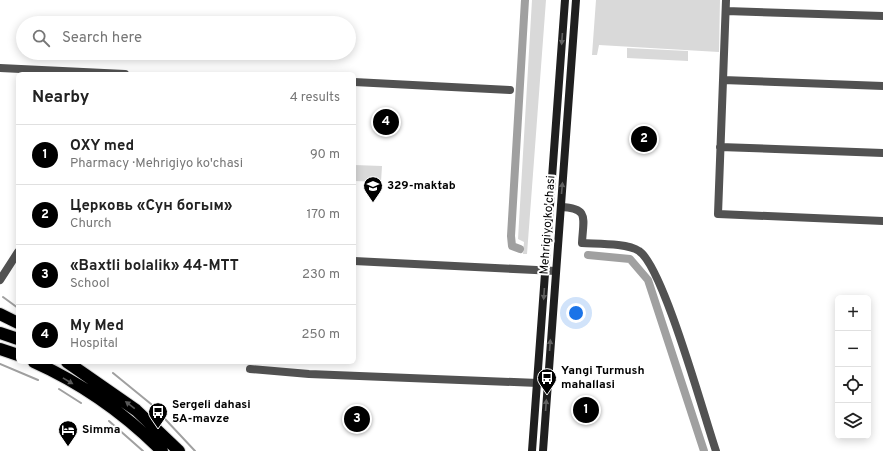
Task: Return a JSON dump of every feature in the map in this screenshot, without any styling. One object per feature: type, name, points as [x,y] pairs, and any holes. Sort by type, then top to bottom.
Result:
[{"type":"highway","points":[[0,314],[16,322]]},
{"type":"highway","points":[[0,333],[16,338]]},
{"type":"highway","points":[[0,348],[16,354]]},
{"type":"highway","points":[[38,364],[54,372],[128,420],[162,451]]},
{"type":"highway","points":[[70,364],[136,410],[179,451]]},
{"type":"main road","name":"Mehrigiyo ko'chasi","points":[[532,451],[565,0]]},
{"type":"main road","name":"Mehrigiyo ko'chasi","points":[[543,451],[576,0]]},
{"type":"street","points":[[726,0],[718,214],[883,221]]},
{"type":"street","points":[[726,10],[883,16]]},
{"type":"street","points":[[0,68],[28,72]]},
{"type":"street","points":[[723,80],[883,86]]},
{"type":"street","points":[[356,82],[510,90]]},
{"type":"street","points":[[720,147],[883,153]]},
{"type":"street","points":[[561,207],[575,207],[580,210],[583,216],[582,243],[632,247],[643,254],[654,270],[680,340],[716,451]]},
{"type":"street","points":[[0,280],[16,255]]},
{"type":"street","points":[[356,261],[556,271]]},
{"type":"street","points":[[250,369],[309,374],[538,383]]},
{"type":"shaded area","points":[[532,0],[546,0],[527,254],[523,254],[524,242],[518,239]]},
{"type":"shaded area","points":[[596,0],[720,0],[719,52],[599,45],[597,55],[592,55]]},
{"type":"shaded area","points":[[627,48],[688,51],[688,61],[627,58]]},
{"type":"shaded area","points":[[356,165],[382,166],[381,182],[356,181]]},
{"type":"waterway","points":[[520,249],[512,246],[511,236],[525,0]]},
{"type":"waterway","points":[[588,255],[630,259],[648,280],[704,451]]},
{"type":"waterway","points":[[3,297],[16,307]]},
{"type":"waterway","points":[[0,364],[38,380]]},
{"type":"waterway","points":[[113,373],[151,404],[195,451]]},
{"type":"waterway","points":[[59,389],[81,403]]},
{"type":"waterway","points":[[109,421],[143,451]]},
{"type":"place","name":"My Med","points":[[386,122]]},
{"type":"place","name":"Церковь «Сун богым»","points":[[644,139]]},
{"type":"place","name":"329-maktab","points":[[373,203]]},
{"type":"place","name":"Yangi Turmush mahallasi","points":[[547,395]]},
{"type":"place","name":"OXY med","points":[[586,410]]},
{"type":"place","name":"«Baxtli bolalik» 44-MTT","points":[[357,419]]},
{"type":"place","name":"Sergeli dahasi 5A-mavze","points":[[158,429]]},
{"type":"place","name":"Simma","points":[[68,447]]}]
